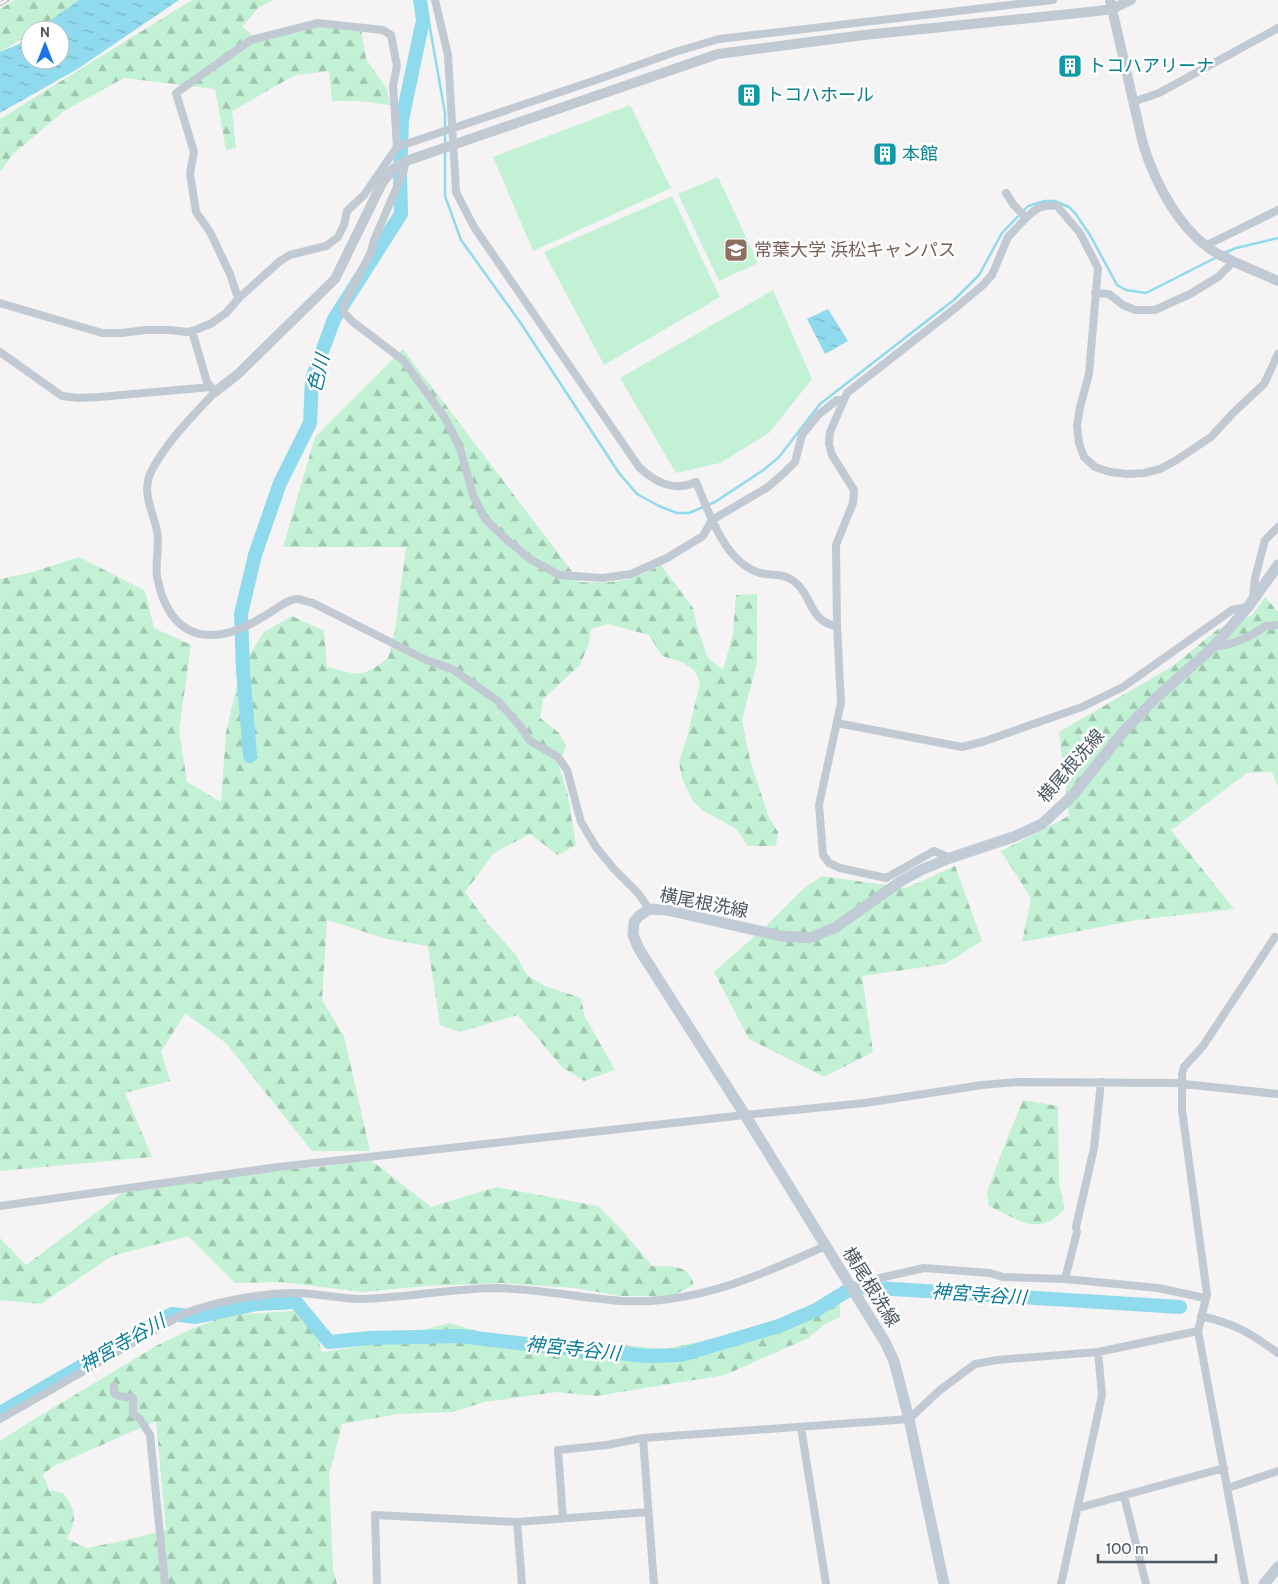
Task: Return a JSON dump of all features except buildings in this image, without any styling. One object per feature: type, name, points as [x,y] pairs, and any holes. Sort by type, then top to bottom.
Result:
[{"type":"main road","name":"横尾根洗線","points":[[944,1584],[909,1419],[894,1361],[885,1342],[640,949],[633,935],[634,922],[649,909],[667,910],[781,936],[810,938],[836,927],[901,881],[921,870],[950,858],[1013,837],[1042,824],[1073,795],[1123,732],[1157,697],[1213,647],[1251,603],[1278,565]]},
{"type":"main road","points":[[1264,1584],[1278,1567]]},
{"type":"street","points":[[436,0],[448,56],[456,192],[466,214],[639,467],[650,477],[675,487],[685,487],[696,482],[719,535],[731,552],[744,564],[758,572],[774,573],[790,578],[800,587],[813,611],[822,620],[830,625],[837,626]]},
{"type":"street","points":[[0,303],[102,333],[145,330],[192,331],[212,323],[226,313],[238,298],[280,261],[290,256],[326,246],[338,237],[348,211],[364,195],[397,147],[599,80],[675,52],[719,40],[1053,0]]},
{"type":"street","points":[[649,909],[638,893],[614,869],[596,847],[581,822],[567,770],[558,757],[530,741],[520,726],[498,701],[452,669],[426,660],[313,603],[297,599],[286,603],[254,623],[235,631],[219,634],[200,634],[175,620],[164,603],[157,575],[157,531],[147,495],[150,473],[165,450],[213,389],[238,374],[335,279],[371,202],[382,183],[393,169],[406,161],[718,54],[1111,5],[1131,0]]},
{"type":"street","points":[[1111,5],[1142,144],[1158,185],[1169,204],[1198,238],[1216,253],[1278,280]]},
{"type":"street","points":[[238,298],[230,274],[210,232],[196,212],[190,172],[194,152],[176,93],[251,40],[318,23],[383,30],[391,35],[397,66],[393,86],[397,147]]},
{"type":"street","points":[[1133,102],[1159,93],[1278,28]]},
{"type":"street","points":[[406,161],[403,173],[374,240],[372,252],[347,297],[343,309],[344,313],[402,360],[445,418],[460,448],[473,495],[485,519],[530,559],[550,571],[571,577],[603,578],[631,574],[668,558],[703,536],[712,520],[768,487],[784,473],[795,462],[802,434],[818,415],[837,400],[843,400]]},
{"type":"street","points":[[1006,193],[1013,204],[1025,216]]},
{"type":"street","points":[[950,858],[934,851],[886,878],[840,868],[829,863],[823,855],[819,805],[840,703],[836,545],[853,502],[854,490],[832,454],[829,444],[830,432],[847,393],[983,285],[992,275],[1008,237],[1025,216],[1048,204],[1057,206],[1071,221],[1080,233],[1098,268],[1089,374],[1080,407],[1078,426],[1079,443],[1084,457],[1095,467],[1119,473],[1144,473],[1160,469],[1174,461],[1211,437],[1264,384],[1278,356]]},
{"type":"street","points":[[1207,245],[1278,210]]},
{"type":"street","points":[[1095,293],[1110,294],[1123,305],[1135,310],[1155,310],[1190,294],[1218,277],[1234,262]]},
{"type":"street","points":[[192,331],[207,382],[213,389]]},
{"type":"street","points":[[0,352],[62,396],[78,398],[213,389]]},
{"type":"street","points":[[837,723],[962,747],[982,742],[1082,707],[1123,687],[1232,610],[1251,603],[1255,578],[1265,540],[1278,528]]},
{"type":"street","points":[[1213,647],[1230,644],[1246,638],[1266,626],[1278,625]]},
{"type":"street","points":[[1245,1584],[1198,1331],[1207,1294],[1183,1119],[1181,1084],[1184,1067],[1203,1046],[1275,937]]},
{"type":"street","points":[[0,1206],[278,1167],[865,1103],[982,1085],[1019,1082],[1181,1084],[1278,1094]]},
{"type":"street","points":[[1065,1279],[1077,1232],[1076,1227],[1094,1148],[1101,1082]]},
{"type":"street","points":[[0,1419],[183,1314],[251,1297],[291,1293],[361,1299],[496,1288],[535,1290],[623,1301],[683,1298],[739,1283],[825,1246]]},
{"type":"street","points":[[854,1292],[862,1282],[924,1268],[990,1273],[1003,1277],[1065,1279],[1158,1288],[1206,1298]]},
{"type":"street","points":[[1201,1316],[1226,1322],[1251,1334],[1278,1353]]},
{"type":"street","points":[[563,1519],[558,1450],[607,1445],[643,1438],[909,1419],[940,1390],[975,1364],[997,1360],[1098,1352],[1198,1331]]},
{"type":"street","points":[[1061,1584],[1102,1395],[1098,1352]]},
{"type":"street","points":[[114,1386],[114,1393],[116,1395],[133,1398],[133,1414],[140,1419],[150,1435],[165,1584]]},
{"type":"street","points":[[801,1427],[826,1584]]},
{"type":"street","points":[[643,1438],[654,1584]]},
{"type":"street","points":[[1078,1508],[1224,1468]]},
{"type":"street","points":[[1228,1488],[1278,1471]]},
{"type":"street","points":[[1124,1496],[1146,1584]]},
{"type":"street","points":[[377,1584],[375,1516],[517,1522],[648,1512]]},
{"type":"street","points":[[517,1522],[522,1584]]},
{"type":"green space","points":[[15,0],[81,0],[51,20],[20,20],[20,40],[0,52],[0,9]]},
{"type":"green space","points":[[192,0],[274,0],[258,8],[242,27],[256,38],[322,23],[361,28],[366,59],[387,89],[390,105],[359,101],[332,101],[329,71],[295,75],[232,111],[236,148],[226,150],[215,89],[124,78],[64,111],[13,154],[0,172],[0,119]]},
{"type":"green space","points":[[630,105],[671,188],[533,251],[493,157]]},
{"type":"green space","points":[[718,177],[758,263],[719,281],[678,194]]},
{"type":"green space","points":[[672,196],[720,297],[604,365],[544,252]]},
{"type":"green space","points":[[773,290],[812,379],[769,433],[720,463],[676,473],[620,378]]},
{"type":"green space","points":[[403,349],[580,582],[613,582],[640,575],[661,565],[693,608],[708,658],[723,670],[733,634],[736,595],[757,594],[757,662],[742,720],[750,760],[769,818],[778,832],[776,846],[748,846],[735,828],[702,810],[692,800],[682,778],[679,762],[700,683],[695,671],[682,662],[662,656],[649,635],[608,624],[591,629],[589,643],[580,665],[543,699],[540,718],[559,733],[566,746],[559,767],[567,791],[576,845],[558,855],[530,834],[494,853],[465,892],[489,925],[516,955],[527,975],[545,986],[581,998],[585,1017],[615,1070],[584,1081],[562,1067],[518,1015],[460,1032],[440,1025],[428,946],[387,939],[327,920],[322,1000],[344,1036],[370,1151],[312,1151],[226,1043],[185,1013],[161,1052],[170,1081],[125,1093],[152,1157],[0,1171],[0,579],[33,572],[79,557],[145,591],[154,628],[191,645],[179,730],[187,782],[221,802],[226,732],[241,668],[264,632],[292,616],[324,631],[327,667],[346,672],[365,672],[388,658],[395,630],[406,547],[283,547],[315,437]]},
{"type":"green space","points":[[1265,597],[1278,612],[1278,786],[1272,772],[1247,773],[1171,830],[1234,909],[1137,920],[1022,942],[1031,898],[1001,851],[1069,816],[1059,732],[1173,666],[1218,629],[1252,615]]},
{"type":"green space","points":[[955,866],[982,941],[945,964],[862,976],[873,1052],[824,1077],[749,1039],[714,972],[767,925],[803,889],[822,876],[906,888]]},
{"type":"green space","points":[[1023,1100],[1058,1106],[1059,1184],[1065,1209],[1046,1223],[1028,1223],[989,1206],[987,1192]]},
{"type":"green space","points":[[371,1160],[431,1207],[496,1187],[598,1206],[622,1230],[652,1266],[672,1267],[683,1270],[688,1273],[694,1285],[671,1296],[621,1296],[575,1288],[502,1283],[426,1286],[362,1292],[282,1282],[235,1283],[188,1236],[112,1256],[41,1304],[0,1300],[0,1238],[26,1265],[122,1193],[217,1173],[313,1168]]},
{"type":"green space","points":[[840,1304],[840,1317],[824,1325],[808,1338],[725,1375],[596,1396],[556,1392],[484,1402],[453,1412],[398,1414],[342,1424],[329,1475],[333,1569],[337,1584],[0,1584],[0,1441],[156,1346],[189,1330],[228,1315],[309,1310],[322,1352],[357,1347],[450,1323],[494,1336],[571,1340],[665,1349],[749,1331]],"holes":[[[156,1421],[166,1530],[87,1548],[67,1539],[73,1525],[73,1511],[63,1493],[49,1490],[43,1474],[54,1466]]]},
{"type":"water","points":[[79,0],[179,0],[79,68],[0,113],[0,52],[20,43],[20,70],[70,70],[70,20],[51,20]]},
{"type":"water","points":[[828,309],[848,341],[825,354],[807,319]]},
{"type":"waterway","name":"色川","points":[[250,756],[243,670],[241,614],[255,555],[280,483],[310,423],[312,379],[334,319],[401,214],[402,120],[423,20],[420,0]]},
{"type":"waterway","points":[[425,0],[445,113],[445,128]]},
{"type":"waterway","points":[[445,133],[445,145]]},
{"type":"waterway","points":[[445,151],[445,196],[461,240],[520,322],[619,473],[637,494],[677,513],[689,513],[715,502],[762,471],[779,457],[820,404],[955,299],[979,275],[1002,233],[1028,206],[1045,201],[1055,201],[1069,207],[1090,235],[1117,285],[1126,290],[1146,293],[1217,257]]},
{"type":"waterway","points":[[1224,253],[1236,248],[1278,238]]},
{"type":"waterway","name":"神宮寺谷川","points":[[0,1413],[172,1314],[196,1317],[257,1304],[296,1302],[329,1342],[370,1338],[459,1336],[648,1356],[681,1355],[779,1326],[816,1310],[847,1291],[861,1287],[1180,1307]]},
{"type":"railway","points":[[0,4],[7,0]]},
{"type":"place","name":"トコハアリーナ","points":[[1070,66]]},
{"type":"place","name":"トコハホール","points":[[749,95]]},
{"type":"place","name":"本館","points":[[885,154]]},
{"type":"place","name":"常葉大学 浜松キャンパス","points":[[736,250]]}]
